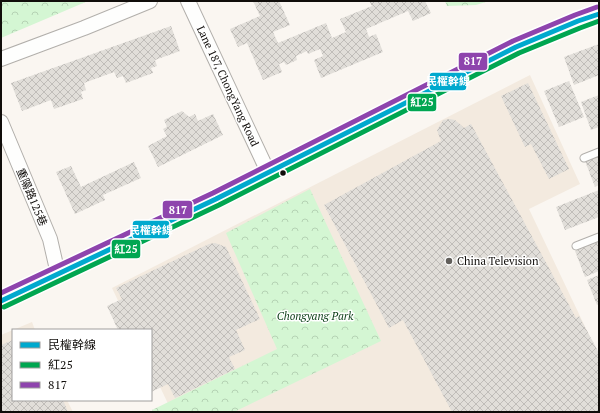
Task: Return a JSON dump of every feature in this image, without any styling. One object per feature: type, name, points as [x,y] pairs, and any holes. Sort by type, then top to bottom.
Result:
[{"type":"street","points":[[1,59],[84,28],[150,1]]},
{"type":"street","name":"Lane 187, ChongYang Road","points":[[188,1],[268,172]]},
{"type":"street","points":[[1,301],[216,199],[516,47],[578,21],[599,14]]},
{"type":"street","name":"重陽路125巷","points":[[1,122],[50,239],[58,274]]},
{"type":"lane","points":[[584,158],[599,152]]},
{"type":"lane","points":[[576,246],[599,237]]},
{"type":"shaded area","points":[[530,75],[580,184],[529,209],[599,356],[599,412],[172,412],[152,370],[152,329],[132,329],[112,288]]},
{"type":"shaded area","points":[[32,322],[35,329],[15,329]]},
{"type":"shaded area","points":[[12,330],[12,401],[68,401],[73,412],[1,412],[1,335]]},
{"type":"green space","points":[[1,1],[88,1],[1,38]]},
{"type":"green space","points":[[445,1],[489,1],[476,5],[447,6]]},
{"type":"green space","name":"Chongyang Park","points":[[310,189],[381,341],[234,412],[154,412],[152,410],[277,349],[226,233]]},
{"type":"building","points":[[253,1],[279,1],[290,25],[273,32],[278,43],[326,23],[332,38],[346,32],[340,19],[372,6],[369,1],[425,1],[431,13],[413,21],[408,11],[366,29],[369,37],[376,34],[383,52],[321,78],[314,60],[323,56],[320,49],[308,54],[307,51],[296,56],[297,60],[286,65],[284,62],[279,64],[282,72],[263,80],[247,43],[238,47],[230,29],[260,16]]},
{"type":"building","points":[[171,26],[180,51],[155,60],[157,66],[151,68],[153,73],[126,83],[123,76],[117,78],[114,72],[84,83],[86,90],[81,92],[83,99],[54,109],[51,100],[22,111],[11,83]]},
{"type":"building","points":[[599,44],[599,75],[574,85],[564,57]]},
{"type":"building","points":[[569,81],[584,117],[559,127],[544,91]]},
{"type":"building","points":[[528,83],[569,169],[549,179],[531,144],[525,147],[501,96]]},
{"type":"building","points":[[599,95],[599,127],[591,130],[581,102]]},
{"type":"building","points":[[182,111],[189,117],[195,114],[198,121],[213,114],[223,135],[158,167],[148,146],[167,136],[163,129],[167,127],[164,120]]},
{"type":"building","name":"China Television","points":[[443,120],[455,120],[464,128],[471,124],[576,318],[579,316],[599,353],[599,412],[452,412],[403,320],[389,328],[324,205],[441,141],[437,130]]},
{"type":"building","points":[[599,156],[599,185],[595,187],[585,161]]},
{"type":"building","points":[[134,162],[141,178],[103,195],[105,200],[75,214],[56,172],[71,166],[81,187]]},
{"type":"building","points":[[599,190],[599,217],[565,230],[556,207]]},
{"type":"building","points":[[599,242],[599,271],[585,277],[575,251]]},
{"type":"building","points":[[215,243],[226,247],[260,319],[236,330],[245,350],[229,357],[235,369],[175,398],[168,384],[152,392],[152,329],[118,329],[107,306],[122,299],[116,288],[209,244]]},
{"type":"building","points":[[599,275],[599,304],[597,305],[587,280]]},
{"type":"building","points":[[12,340],[12,401],[63,401],[68,412],[1,412],[1,345]]},
{"type":"transit line","name":"817","points":[[1,293],[213,193],[513,41],[597,7]]},
{"type":"transit line","name":"民權幹線","points":[[1,301],[216,199],[516,47],[578,21],[599,14]]},
{"type":"transit line","name":"紅25","points":[[4,307],[219,205],[519,53],[599,21]]},
{"type":"place","name":"China Television","points":[[449,261]]}]
